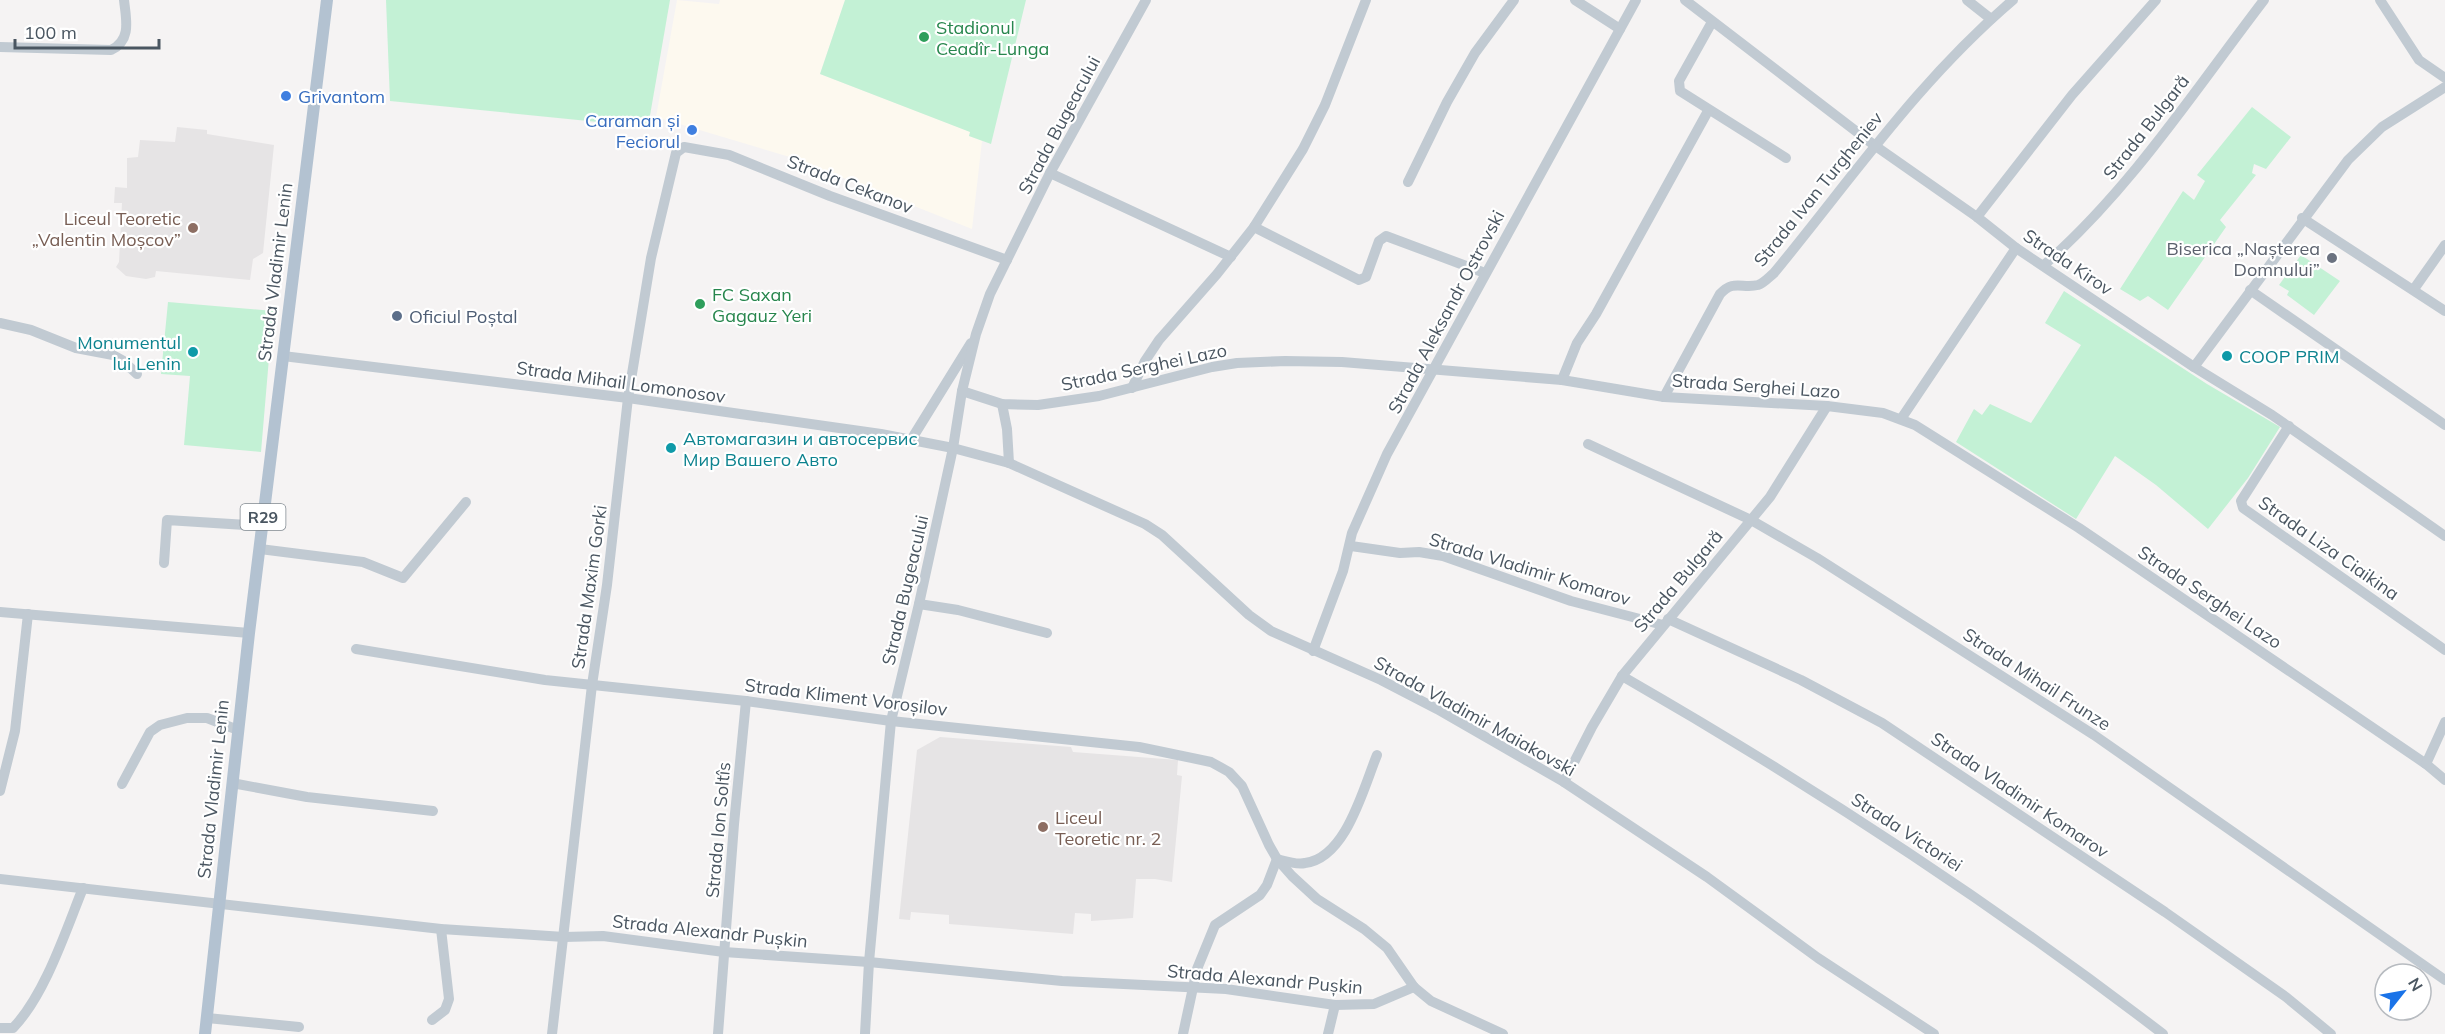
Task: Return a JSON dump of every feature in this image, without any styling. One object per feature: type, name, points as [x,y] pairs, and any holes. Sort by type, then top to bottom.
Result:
[{"type":"main road","name":"Strada Vladimir Lenin","points":[[205,1034],[249,633],[327,0]]},
{"type":"street","points":[[0,46],[111,50],[117,47],[126,36],[124,0]]},
{"type":"street","name":"Strada Bugeacului","points":[[865,1034],[869,962],[891,721],[919,604],[953,448],[962,391],[976,334],[990,294],[1050,173],[1146,0]]},
{"type":"street","points":[[1132,388],[1145,361],[1159,340],[1254,227],[1303,149],[1325,105],[1366,0]]},
{"type":"street","points":[[1408,182],[1447,102],[1475,53],[1514,0]]},
{"type":"street","points":[[1575,0],[1620,29]]},
{"type":"street","name":"Strada Aleksandr Ostrovski","points":[[1313,651],[1344,572],[1352,533],[1387,454],[1636,0]]},
{"type":"street","name":"Strada Kirov","points":[[1685,0],[1875,145],[1977,217],[2016,248],[2194,367],[2289,426],[2445,536]]},
{"type":"street","points":[[1967,0],[1991,19]]},
{"type":"street","name":"Strada Ivan Turgheniev","points":[[1664,397],[1720,294],[1732,285],[1756,285],[1764,282],[1774,273],[1925,85],[2013,0]]},
{"type":"street","points":[[1977,217],[2072,95],[2156,0]]},
{"type":"street","name":"Strada Bulgară","points":[[2043,265],[2085,228],[2121,186],[2264,0]]},
{"type":"street","points":[[2380,0],[2420,60],[2445,78]]},
{"type":"street","points":[[1712,22],[1679,81],[1680,91],[1708,111],[1786,158]]},
{"type":"street","points":[[2194,367],[2302,218],[2348,159],[2382,127],[2445,87]]},
{"type":"street","points":[[1562,380],[1577,343],[1596,314],[1708,111]]},
{"type":"street","name":"Strada Cekanov","points":[[679,149],[684,147],[729,155],[830,196],[1007,260]]},
{"type":"street","name":"Strada Maxim Gorki","points":[[552,1034],[628,398],[651,258],[679,149]]},
{"type":"street","points":[[1050,173],[1231,256]]},
{"type":"street","points":[[2302,218],[2445,311]]},
{"type":"street","points":[[1254,227],[1359,280],[1366,277],[1379,242],[1386,236],[1485,273]]},
{"type":"street","points":[[2414,289],[2445,245]]},
{"type":"street","points":[[1901,419],[2016,248]]},
{"type":"street","points":[[2250,290],[2445,425]]},
{"type":"street","points":[[0,323],[39,332],[76,348],[113,356],[122,360],[137,374]]},
{"type":"street","name":"Strada Bugeacului","points":[[911,440],[976,334]]},
{"type":"street","name":"Strada Mihail Lomonosov","points":[[284,356],[628,398],[953,448]]},
{"type":"street","name":"Strada Serghei Lazo","points":[[962,391],[1002,404],[1038,405],[1099,396],[1212,367],[1237,363],[1342,362],[1562,380],[1664,397],[1827,406],[1883,413],[1925,431],[2088,534],[2426,764],[2445,780]]},
{"type":"street","points":[[1002,404],[1007,429],[1009,463]]},
{"type":"street","name":"Strada Bulgară","points":[[1563,782],[1622,676],[1751,520],[1789,470],[1827,406]]},
{"type":"street","name":"Strada Liza Ciaikina","points":[[2289,426],[2247,488],[2241,501],[2243,508],[2445,650]]},
{"type":"street","name":"Strada Mihail Frunze","points":[[1588,444],[1751,520],[1817,558],[2094,735],[2242,836],[2445,980]]},
{"type":"street","name":"Strada Vladimir Maiakovski","points":[[953,448],[1009,463],[1145,524],[1162,535],[1249,615],[1271,632],[1381,680],[1437,709],[1563,782],[1707,877],[1827,964],[1934,1034]]},
{"type":"street","points":[[260,549],[363,562],[403,578],[466,502]]},
{"type":"street","points":[[164,563],[167,520],[262,526]]},
{"type":"street","name":"Strada Vladimir Komarov","points":[[1351,546],[1400,554],[1419,552],[1443,556],[1571,601],[1666,622],[1801,680],[1882,723],[2165,912],[2286,997],[2331,1034]]},
{"type":"street","points":[[919,604],[958,610],[1047,633]]},
{"type":"street","points":[[0,612],[249,633]]},
{"type":"street","points":[[0,791],[3,768],[15,731],[28,614]]},
{"type":"street","name":"Strada Kliment Voroșilov","points":[[356,649],[545,680],[746,701],[891,721],[1139,747],[1211,762],[1229,772],[1242,786],[1277,859],[1292,876],[1317,899],[1365,929],[1387,948],[1413,987],[1431,1001],[1488,1030],[1503,1034]]},
{"type":"street","name":"Strada Victoriei","points":[[1622,676],[1786,773],[1941,874],[2086,974],[2163,1034]]},
{"type":"street","name":"Strada Ion Soltîs","points":[[718,1034],[746,701]]},
{"type":"street","points":[[122,784],[150,732],[160,725],[187,718],[207,718],[238,730]]},
{"type":"street","points":[[2426,764],[2445,722]]},
{"type":"street","points":[[1183,1034],[1197,969],[1215,925],[1260,895],[1267,885],[1277,859],[1303,864],[1321,859],[1332,849],[1348,827],[1377,755]]},
{"type":"street","points":[[232,783],[308,797],[433,811]]},
{"type":"street","name":"Strada Alexandr Pușkin","points":[[0,879],[441,929],[564,937],[603,936],[724,952],[869,962],[1051,980],[1226,989],[1335,1005],[1374,1004],[1390,999],[1413,987]]},
{"type":"street","points":[[0,1028],[13,1028],[22,1019],[57,954],[83,888]]},
{"type":"street","points":[[432,1020],[445,1010],[448,999],[441,929]]},
{"type":"street","points":[[1329,1034],[1335,1005]]},
{"type":"street","points":[[207,1018],[299,1028]]},
{"type":"shaded area","points":[[677,0],[719,4],[720,0],[845,0],[820,74],[971,132],[969,136],[982,141],[972,229],[793,158],[656,117]]},
{"type":"shaded area","name":"Liceul Teoretic „Valentin Moșcov”","points":[[177,127],[207,130],[207,134],[274,145],[263,253],[253,259],[250,280],[156,271],[155,277],[146,279],[126,276],[116,267],[119,262],[122,203],[114,203],[115,187],[127,188],[127,158],[138,157],[140,140],[175,142]]},
{"type":"shaded area","name":"Liceul Teoretic nr. 2","points":[[940,737],[1071,747],[1073,752],[1178,760],[1177,775],[1182,776],[1172,882],[1136,879],[1133,918],[1091,921],[1091,914],[1075,913],[1073,934],[949,924],[949,915],[911,912],[910,920],[899,919],[917,750]]},
{"type":"green space","points":[[386,0],[670,0],[648,127],[390,101]]},
{"type":"green space","name":"Stadionul Ceadîr-Lunga","points":[[845,0],[1026,0],[991,144],[969,136],[970,132],[820,74]]},
{"type":"green space","points":[[2252,107],[2291,137],[2266,169],[2254,164],[2252,173],[2256,175],[2220,220],[2226,227],[2168,310],[2148,296],[2140,301],[2120,289],[2183,191],[2194,200],[2205,181],[2197,175]]},
{"type":"green space","points":[[2301,255],[2340,281],[2314,315],[2287,295],[2289,291],[2279,285]]},
{"type":"green space","points":[[2064,291],[2207,384],[2280,427],[2248,478],[2208,529],[2156,485],[2115,456],[2076,519],[1956,442],[1974,409],[1982,415],[1990,404],[2031,423],[2081,345],[2045,323]]},
{"type":"green space","points":[[168,302],[273,311],[261,452],[184,445],[190,376],[161,374]]},
{"type":"place","name":"Stadionul Ceadîr-Lunga","points":[[924,37]]},
{"type":"place","name":"Grivantom","points":[[286,96]]},
{"type":"place","name":"Caraman și Feciorul","points":[[692,130]]},
{"type":"place","name":"Liceul Teoretic „Valentin Moșcov”","points":[[193,228]]},
{"type":"place","name":"Biserica „Nașterea Domnului”","points":[[2332,258]]},
{"type":"place","name":"FC Saxan Gagauz Yeri","points":[[700,304]]},
{"type":"place","name":"Oficiul Poștal","points":[[397,316]]},
{"type":"place","name":"Monumentul lui Lenin","points":[[193,352]]},
{"type":"place","name":"COOP PRIM","points":[[2227,356]]},
{"type":"place","name":"Автомагазин и автосервис Мир Вашего Авто","points":[[671,448]]},
{"type":"place","name":"Liceul Teoretic nr. 2","points":[[1043,827]]}]
